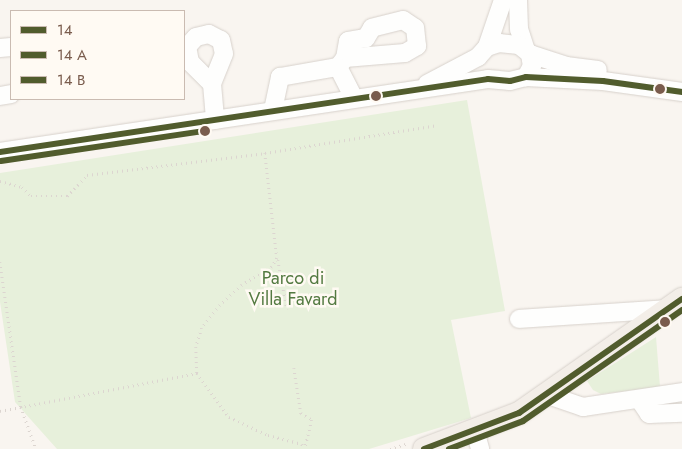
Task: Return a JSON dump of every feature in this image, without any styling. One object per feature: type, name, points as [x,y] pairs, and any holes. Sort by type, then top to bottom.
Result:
[{"type":"main road","points":[[424,449],[477,440],[548,395],[675,304]]},
{"type":"street","points":[[488,79],[479,72],[482,52],[503,0]]},
{"type":"street","points":[[518,0],[520,29],[532,66],[526,77]]},
{"type":"street","points":[[414,90],[482,52],[506,43],[566,66],[682,80]]},
{"type":"street","points":[[273,110],[280,77],[342,62],[354,98]]},
{"type":"street","points":[[0,152],[488,79],[510,81],[526,77],[611,82],[682,92]]},
{"type":"street","points":[[212,84],[215,120]]},
{"type":"street","points":[[519,319],[675,304]]},
{"type":"street","points":[[548,395],[583,407],[682,392]]},
{"type":"street","points":[[639,399],[650,414],[682,413]]},
{"type":"path","points":[[0,181],[22,187],[31,196],[67,196],[88,175],[264,152],[438,124]]},
{"type":"path","points":[[264,152],[277,258],[287,309]]},
{"type":"path","points":[[277,258],[272,267],[242,285],[220,305],[202,328],[196,346],[197,374],[229,417],[268,435],[302,444],[305,449]]},
{"type":"path","points":[[0,262],[21,407],[36,449]]},
{"type":"path","points":[[294,368],[301,413],[312,420],[305,449]]},
{"type":"path","points":[[0,411],[197,374]]},
{"type":"green space","name":"Parco di Villa Favard","points":[[467,100],[505,311],[451,320],[471,418],[369,449],[57,449],[15,402],[0,302],[0,173]]},
{"type":"green space","points":[[656,337],[660,387],[601,394],[593,390],[587,381]]},
{"type":"transit line","name":"14","points":[[0,152],[488,79],[510,81],[526,77],[603,81],[682,92]]},
{"type":"transit line","points":[[1,161],[205,131]]},
{"type":"transit line","name":"14","points":[[424,449],[519,413],[682,299]]},
{"type":"transit line","points":[[449,449],[523,421],[682,310]]}]
